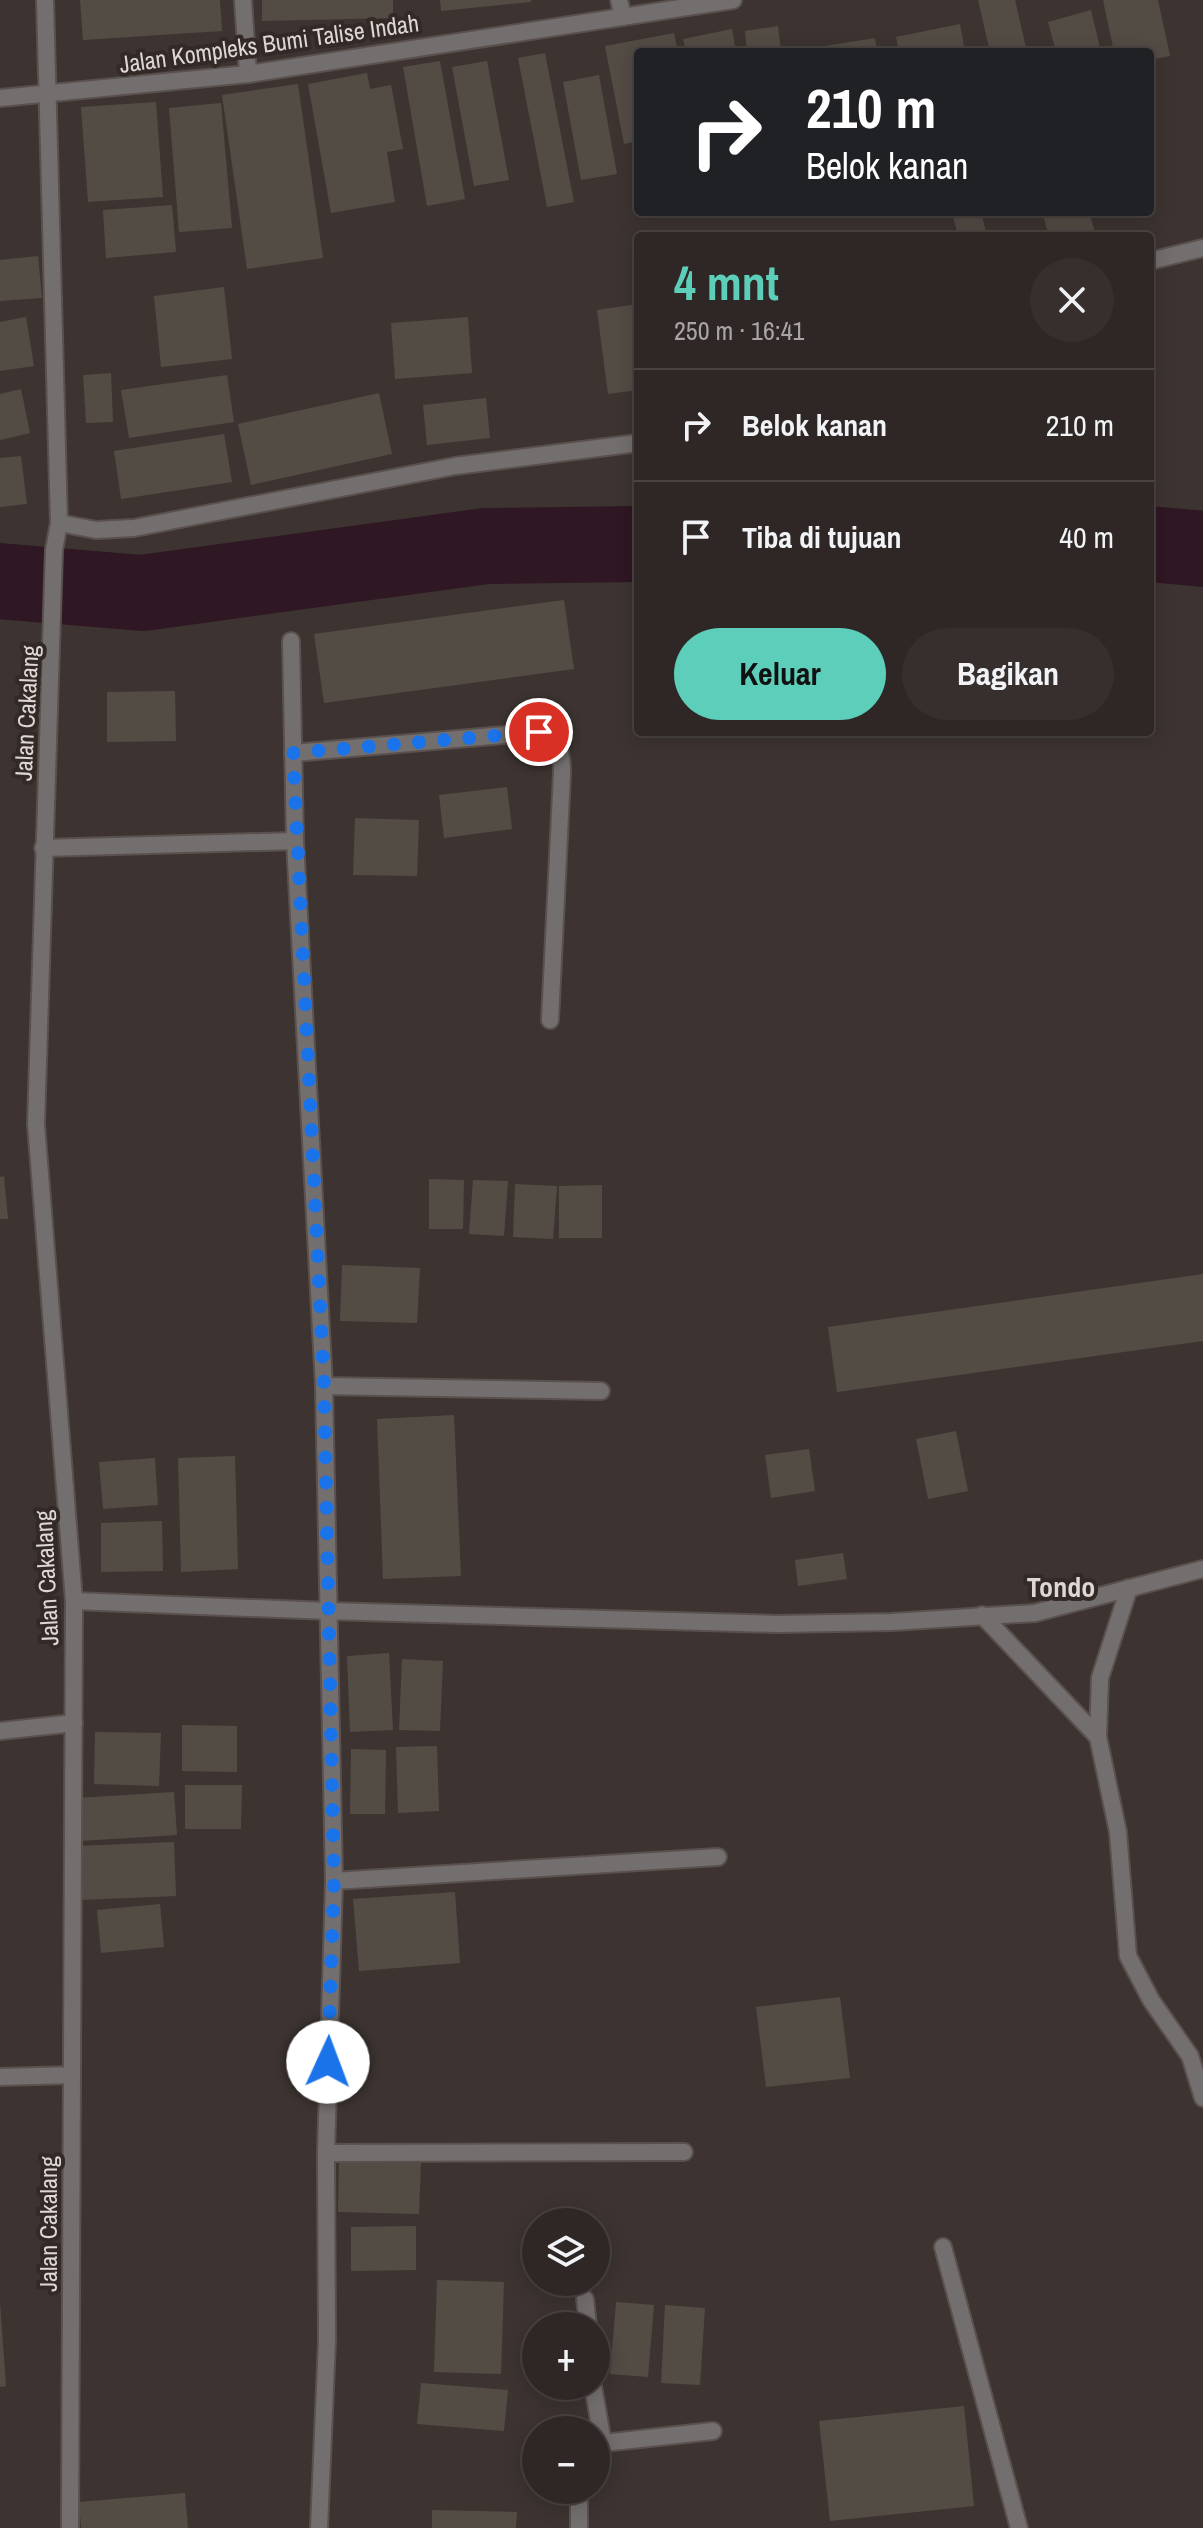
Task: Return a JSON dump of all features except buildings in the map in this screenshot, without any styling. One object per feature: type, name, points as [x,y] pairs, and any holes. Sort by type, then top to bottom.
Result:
[{"type":"street","points":[[45,0],[59,523],[96,530],[134,528],[455,466],[634,444]]},
{"type":"street","points":[[243,0],[248,74]]},
{"type":"street","name":"Jalan Kompleks Bumi Talise Indah","points":[[0,98],[48,96],[248,74],[621,8],[733,0]]},
{"type":"street","points":[[1154,260],[1203,248]]},
{"type":"street","name":"Jalan Cakalang","points":[[59,523],[54,550],[36,1124],[74,1601],[70,2528]]},
{"type":"street","points":[[291,641],[295,841],[324,1386],[334,1881],[326,2153],[327,2341],[319,2528]]},
{"type":"street","points":[[293,753],[539,732],[551,737],[562,756],[562,774],[550,1020]]},
{"type":"street","points":[[43,848],[295,841]]},
{"type":"street","points":[[324,1386],[601,1391]]},
{"type":"street","points":[[74,1601],[777,1624],[892,1622],[1035,1613],[1203,1569]]},
{"type":"street","points":[[1129,1588],[1100,1678],[1098,1737],[1118,1832],[1128,1956],[1151,2000],[1190,2056],[1203,2098]]},
{"type":"street","points":[[982,1615],[1098,1737]]},
{"type":"street","points":[[0,1731],[74,1723]]},
{"type":"street","points":[[334,1881],[718,1857]]},
{"type":"street","points":[[0,2077],[72,2075]]},
{"type":"street","points":[[326,2153],[684,2152]]},
{"type":"street","points":[[943,2247],[1019,2528]]},
{"type":"street","points":[[585,2299],[586,2312]]},
{"type":"street","points":[[610,2445],[713,2431]]},
{"type":"street","points":[[579,2504],[579,2528]]},
{"type":"waterway","points":[[0,581],[142,593],[486,546],[634,544]]},
{"type":"waterway","points":[[1154,544],[1203,549]]},
{"type":"district","name":"Tondo","points":[[1061,1587]]},
{"type":"route","points":[[328,2062],[334,1881],[324,1386],[293,753],[539,732]]}]
